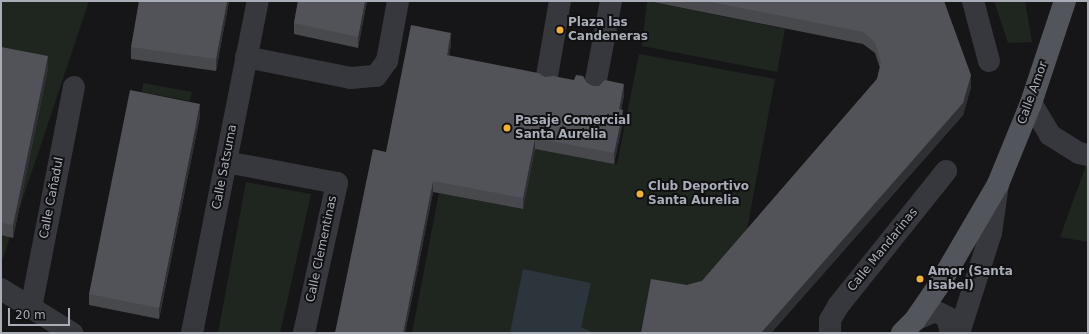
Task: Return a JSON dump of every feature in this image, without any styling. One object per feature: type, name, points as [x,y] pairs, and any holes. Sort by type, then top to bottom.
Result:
[{"type":"main road","name":"Calle Amor","points":[[908,327],[939,285],[998,184],[1031,103],[1065,1]]},
{"type":"street","name":"Calle Satsuma","points":[[192,333],[258,1]]},
{"type":"street","points":[[246,57],[351,78],[376,76],[387,61],[398,1]]},
{"type":"street","points":[[547,76],[560,1]]},
{"type":"street","points":[[595,85],[611,1]]},
{"type":"street","points":[[973,1],[989,61]]},
{"type":"street","name":"Calle Cañadul","points":[[38,319],[74,87]]},
{"type":"street","points":[[1031,103],[1050,135],[1079,153],[1088,155]]},
{"type":"street","name":"Calle Clementinas","points":[[226,162],[337,183],[304,333]]},
{"type":"street","name":"Calle Mandarinas","points":[[830,333],[830,320],[838,306],[946,171]]},
{"type":"street","name":"Calle Amor","points":[[959,333],[991,233],[998,184]]},
{"type":"street","points":[[1,290],[38,319],[72,333]]},
{"type":"street","name":"Calle Amor","points":[[908,327],[935,312],[947,317],[951,333]]},
{"type":"shaded area","points":[[1,1],[89,1],[3,258],[1,257]]},
{"type":"shaded area","points":[[647,1],[785,29],[777,72],[642,46]]},
{"type":"shaded area","points":[[994,1],[1025,1],[1032,42],[1008,43]]},
{"type":"shaded area","name":"Club Deportivo Santa Aurelia","points":[[639,54],[775,79],[745,240],[702,292],[643,333],[412,333],[439,193],[523,209],[535,149],[617,164]]},
{"type":"shaded area","points":[[143,83],[192,92],[190,101],[142,92]]},
{"type":"shaded area","points":[[1088,160],[1088,242],[1060,237]]},
{"type":"shaded area","points":[[246,182],[311,194],[280,333],[218,333]]},
{"type":"shaded area","points":[[523,269],[591,283],[581,327],[593,333],[510,333]]},
{"type":"building","points":[[139,1],[227,1],[216,59],[131,47]]},
{"type":"building","points":[[298,1],[365,1],[358,37],[294,23]]},
{"type":"building","points":[[706,1],[944,1],[971,75],[963,103],[761,333],[641,333],[651,279],[687,285],[702,281],[877,79],[881,62],[875,42],[863,32]]},
{"type":"building","points":[[411,25],[451,33],[447,55],[538,73],[545,77],[553,76],[574,80],[576,75],[583,76],[587,83],[593,86],[599,86],[605,80],[624,84],[619,109],[623,110],[614,153],[535,138],[523,198],[433,181],[403,333],[335,333],[373,149],[386,152]]},
{"type":"building","points":[[1,47],[48,56],[13,225],[1,223]]},
{"type":"building","points":[[130,90],[200,104],[159,308],[89,294]]},
{"type":"place","name":"Plaza las Candeneras","points":[[560,30]]},
{"type":"place","name":"Pasaje Comercial Santa Aurelia","points":[[507,128]]},
{"type":"place","name":"Club Deportivo Santa Aurelia","points":[[640,194]]},
{"type":"place","name":"Amor (Santa Isabel)","points":[[920,279]]}]
